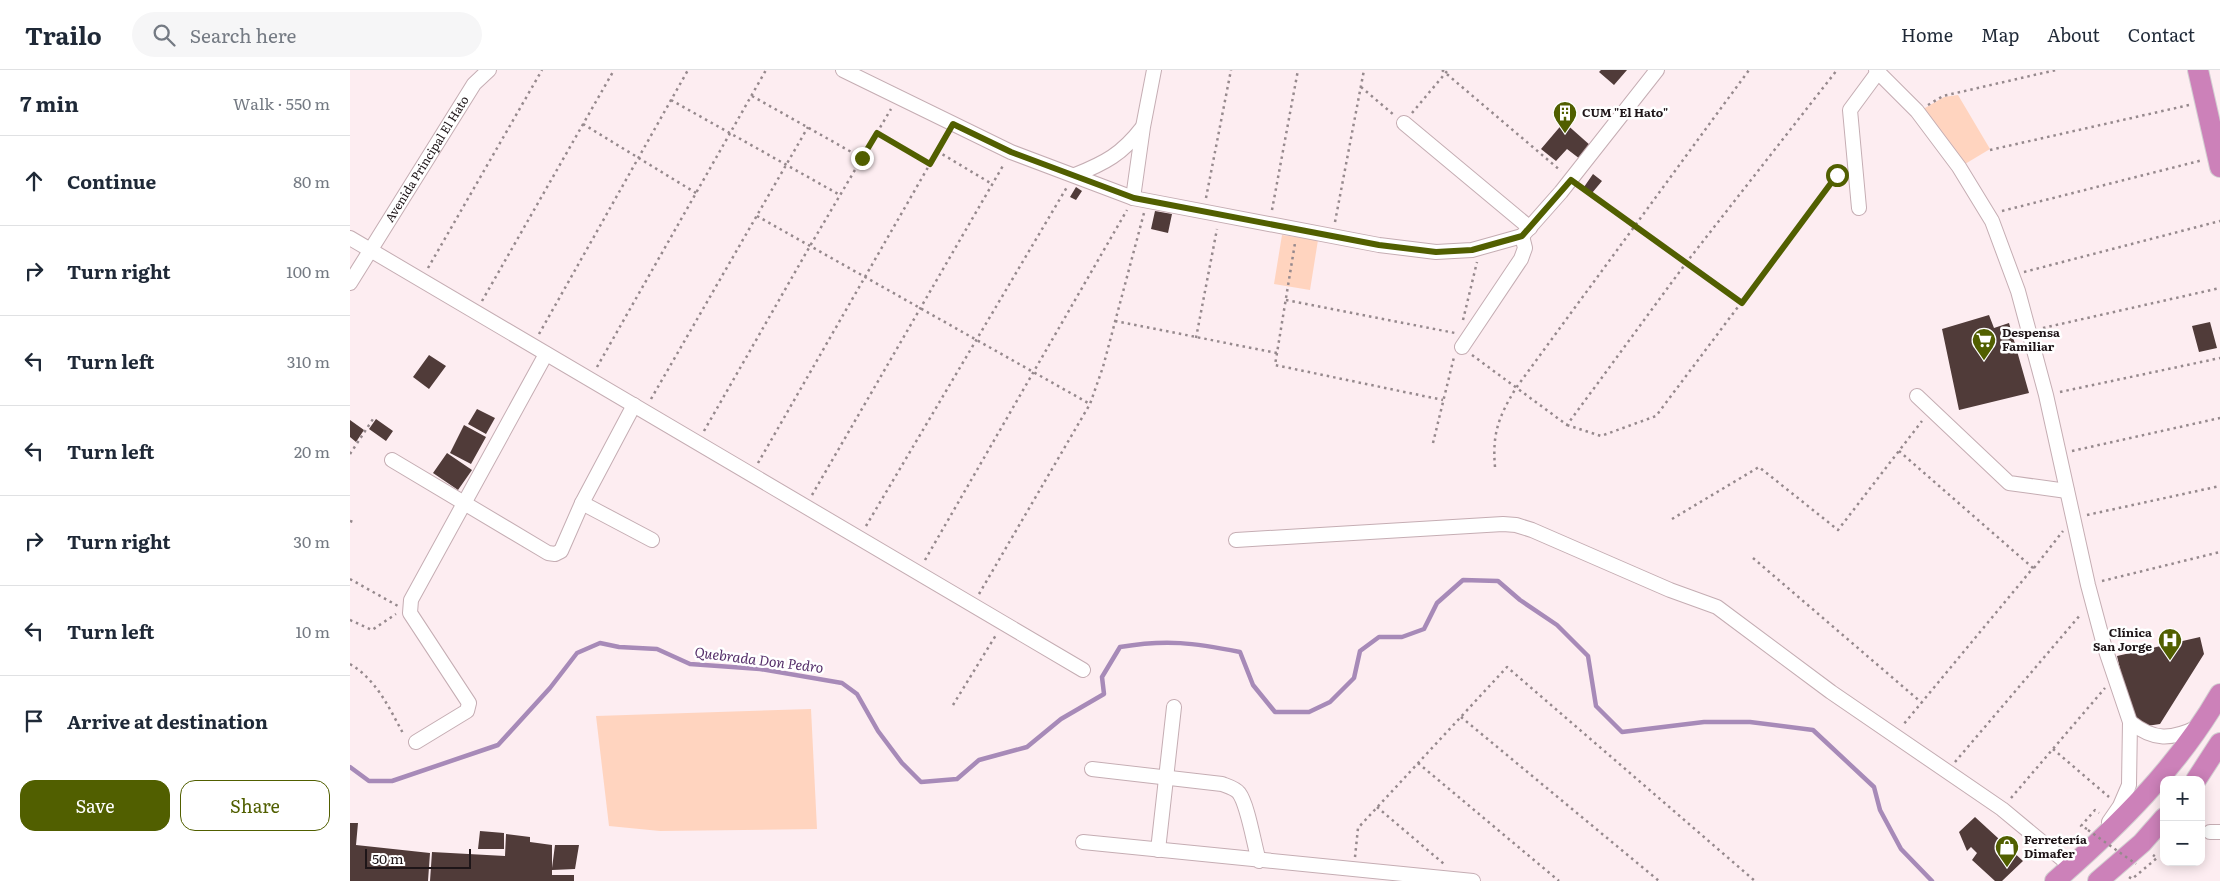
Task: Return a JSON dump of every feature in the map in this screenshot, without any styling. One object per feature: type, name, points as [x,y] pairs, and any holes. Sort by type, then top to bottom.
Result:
[{"type":"highway","points":[[2198,70],[2220,167]]},
{"type":"highway","points":[[2055,881],[2072,867],[2091,838],[2149,791],[2201,726],[2220,694]]},
{"type":"highway","points":[[2199,776],[2220,743]]},
{"type":"highway","points":[[2098,881],[2142,843],[2161,821]]},
{"type":"street","name":"Avenida Principal El Hato","points":[[350,283],[474,84],[489,70]]},
{"type":"street","points":[[844,70],[1011,152],[1140,200],[1379,245],[1436,252],[1472,250],[1526,232],[1571,180],[1657,70]]},
{"type":"street","points":[[1140,200],[1143,127],[1154,70]]},
{"type":"street","points":[[1859,208],[1850,110],[1877,71],[1917,111],[1959,167],[1989,215],[2012,274],[2029,331],[2046,395],[2088,585],[2114,678],[2130,722],[2130,775],[2127,790],[2120,806],[2091,838]]},
{"type":"street","points":[[1404,123],[1526,232]]},
{"type":"street","points":[[1075,175],[1114,157],[1130,144],[1143,127]]},
{"type":"street","points":[[1461,340],[1521,259],[1525,248],[1526,232]]},
{"type":"street","points":[[350,238],[1082,670]]},
{"type":"street","points":[[410,739],[467,711],[469,708],[469,703],[410,613],[411,600],[546,354]]},
{"type":"street","points":[[1917,396],[2009,483],[2067,491]]},
{"type":"street","points":[[392,460],[548,553],[555,554],[561,551],[582,503],[639,408]]},
{"type":"street","points":[[582,503],[652,540]]},
{"type":"street","points":[[1236,540],[1516,525],[1532,530],[1670,590],[1717,608],[1831,692],[1896,734],[2002,809],[2072,867]]},
{"type":"street","points":[[1158,850],[1174,707]]},
{"type":"street","points":[[2130,722],[2141,731],[2155,736],[2169,737],[2183,734],[2201,726]]},
{"type":"street","points":[[1092,769],[1222,784],[1238,793],[1244,805],[1259,861]]},
{"type":"street","points":[[1083,842],[1354,871],[1467,880]]},
{"type":"path","points":[[421,280],[542,70]]},
{"type":"path","points":[[475,312],[614,70]]},
{"type":"path","points":[[533,346],[688,70]]},
{"type":"path","points":[[590,380],[766,70]]},
{"type":"path","points":[[1204,212],[1231,70]]},
{"type":"path","points":[[1269,224],[1298,70]]},
{"type":"path","points":[[1326,222],[1335,224],[1364,70]]},
{"type":"path","points":[[1442,70],[1447,72],[1571,180],[1742,303]]},
{"type":"path","points":[[1495,467],[1493,451],[1496,429],[1501,413],[1516,388],[1749,70]]},
{"type":"path","points":[[1567,425],[1686,263],[1836,70]]},
{"type":"path","points":[[1917,111],[1943,96],[2056,70]]},
{"type":"path","points":[[1360,86],[1404,123],[1447,72]]},
{"type":"path","points":[[751,96],[862,158]]},
{"type":"path","points":[[697,443],[898,97]]},
{"type":"path","points":[[672,100],[840,195]]},
{"type":"path","points":[[1990,150],[2205,101]]},
{"type":"path","points":[[583,124],[696,193]]},
{"type":"path","points":[[751,474],[953,124]]},
{"type":"path","points":[[639,408],[757,216],[808,127]]},
{"type":"path","points":[[877,133],[930,164]]},
{"type":"path","points":[[937,151],[992,184]]},
{"type":"path","points":[[806,506],[1011,152]]},
{"type":"path","points":[[1989,215],[2184,164]]},
{"type":"path","points":[[859,538],[975,339],[1075,175]]},
{"type":"path","points":[[1286,300],[1461,340],[1516,388],[1567,425],[1601,436],[1656,416],[1837,175]]},
{"type":"path","points":[[973,605],[1090,404],[1115,321],[1140,200]]},
{"type":"path","points":[[918,572],[1034,372],[1140,200]]},
{"type":"path","points":[[1196,338],[1220,215]]},
{"type":"path","points":[[757,216],[1090,404]]},
{"type":"path","points":[[2012,274],[2220,221]]},
{"type":"path","points":[[1298,229],[1274,365],[1443,400]]},
{"type":"path","points":[[2029,331],[2220,288]]},
{"type":"path","points":[[1115,321],[1277,353]]},
{"type":"path","points":[[2046,395],[2220,358]]},
{"type":"path","points":[[2059,454],[2220,418]]},
{"type":"path","points":[[350,454],[373,419]]},
{"type":"path","points":[[1672,519],[1759,467],[1838,530],[1922,421]]},
{"type":"path","points":[[1899,451],[2033,568]]},
{"type":"path","points":[[1896,734],[2073,518],[2220,486]]},
{"type":"path","points":[[2088,585],[2220,552]]},
{"type":"path","points":[[1752,558],[1922,703]]},
{"type":"path","points":[[350,579],[404,609],[372,630],[350,620]]},
{"type":"path","points":[[1948,771],[2092,600]]},
{"type":"path","points":[[953,705],[1003,623]]},
{"type":"path","points":[[350,664],[361,670],[381,693],[410,739]]},
{"type":"path","points":[[1354,871],[1358,828],[1507,667],[1755,881]]},
{"type":"path","points":[[2002,809],[2114,678]]},
{"type":"path","points":[[1461,717],[1660,881]]},
{"type":"path","points":[[2054,749],[2120,806]]},
{"type":"path","points":[[1418,763],[1559,881]]},
{"type":"path","points":[[1377,807],[1467,880]]},
{"type":"path","points":[[2095,810],[2081,826],[2091,838],[2136,864]]},
{"type":"path","points":[[2132,879],[2157,858]]},
{"type":"shaded area","points":[[1958,95],[1990,149],[1960,167],[1918,112],[1944,97]]},
{"type":"shaded area","points":[[1282,235],[1318,240],[1310,290],[1274,284]]},
{"type":"shaded area","points":[[811,709],[817,829],[660,831],[609,826],[596,716]]},
{"type":"building","points":[[1601,70],[1627,70],[1614,85],[1599,72]]},
{"type":"building","name":"CUM \"El Hato\"","points":[[1564,122],[1591,146],[1580,159],[1567,149],[1556,161],[1541,149]]},
{"type":"building","points":[[1593,174],[1602,181],[1592,193],[1584,187]]},
{"type":"building","points":[[1076,187],[1082,191],[1076,200],[1070,197]]},
{"type":"building","points":[[1155,211],[1172,214],[1168,233],[1151,229]]},
{"type":"building","name":"Despensa Familiar","points":[[1989,315],[1994,328],[2009,323],[2029,393],[1959,410],[1942,329]]},
{"type":"building","points":[[2210,322],[2217,348],[2199,352],[2192,326]]},
{"type":"building","points":[[429,355],[446,366],[429,389],[413,377]]},
{"type":"building","points":[[477,409],[495,418],[486,434],[468,424]]},
{"type":"building","points":[[376,419],[393,431],[386,441],[369,429]]},
{"type":"building","points":[[350,420],[364,430],[356,442],[350,437]]},
{"type":"building","points":[[464,425],[486,437],[471,464],[450,453]]},
{"type":"building","points":[[447,453],[472,470],[458,490],[433,473]]},
{"type":"building","points":[[2200,637],[2204,654],[2160,724],[2140,727],[2132,720],[2117,656]]},
{"type":"building","points":[[1975,817],[2023,861],[2002,881],[1995,881],[1972,860],[1977,853],[1971,847],[1967,851],[1959,832]]},
{"type":"building","points":[[350,823],[358,823],[356,845],[430,853],[428,881],[350,881]]},
{"type":"building","points":[[480,831],[504,833],[504,849],[478,849]]},
{"type":"building","points":[[506,834],[530,837],[530,842],[552,845],[552,868],[555,845],[579,845],[575,869],[552,870],[552,875],[574,875],[574,881],[430,881],[432,852],[505,856]]},
{"type":"waterway","name":"Quebrada Don Pedro","points":[[350,767],[369,781],[392,781],[498,745],[550,688],[577,653],[600,643],[619,647],[657,649],[690,664],[760,669],[842,683],[857,694],[878,731],[902,763],[921,782],[957,779],[979,760],[1027,747],[1061,719],[1104,694],[1102,677],[1120,647],[1152,643],[1180,643],[1240,652],[1253,685],[1275,712],[1309,712],[1330,702],[1354,678],[1360,651],[1379,637],[1402,637],[1424,629],[1437,603],[1463,580],[1498,581],[1520,600],[1557,625],[1588,656],[1596,706],[1622,732],[1704,722],[1750,722],[1813,730],[1874,787],[1880,810],[1901,849],[1932,881]]},
{"type":"place","name":"CUM \"El Hato\"","points":[[1565,134]]},
{"type":"place","name":"Despensa Familiar","points":[[1984,361]]},
{"type":"place","name":"Clínica San Jorge","points":[[2170,661]]},
{"type":"place","name":"Ferretería Dimafer","points":[[2007,868]]},
{"type":"route","points":[[862,158],[877,133],[930,164],[953,124],[1011,152],[1134,198],[1379,245],[1436,252],[1472,250],[1507,242],[1522,236],[1571,180],[1742,303],[1837,175]]}]
